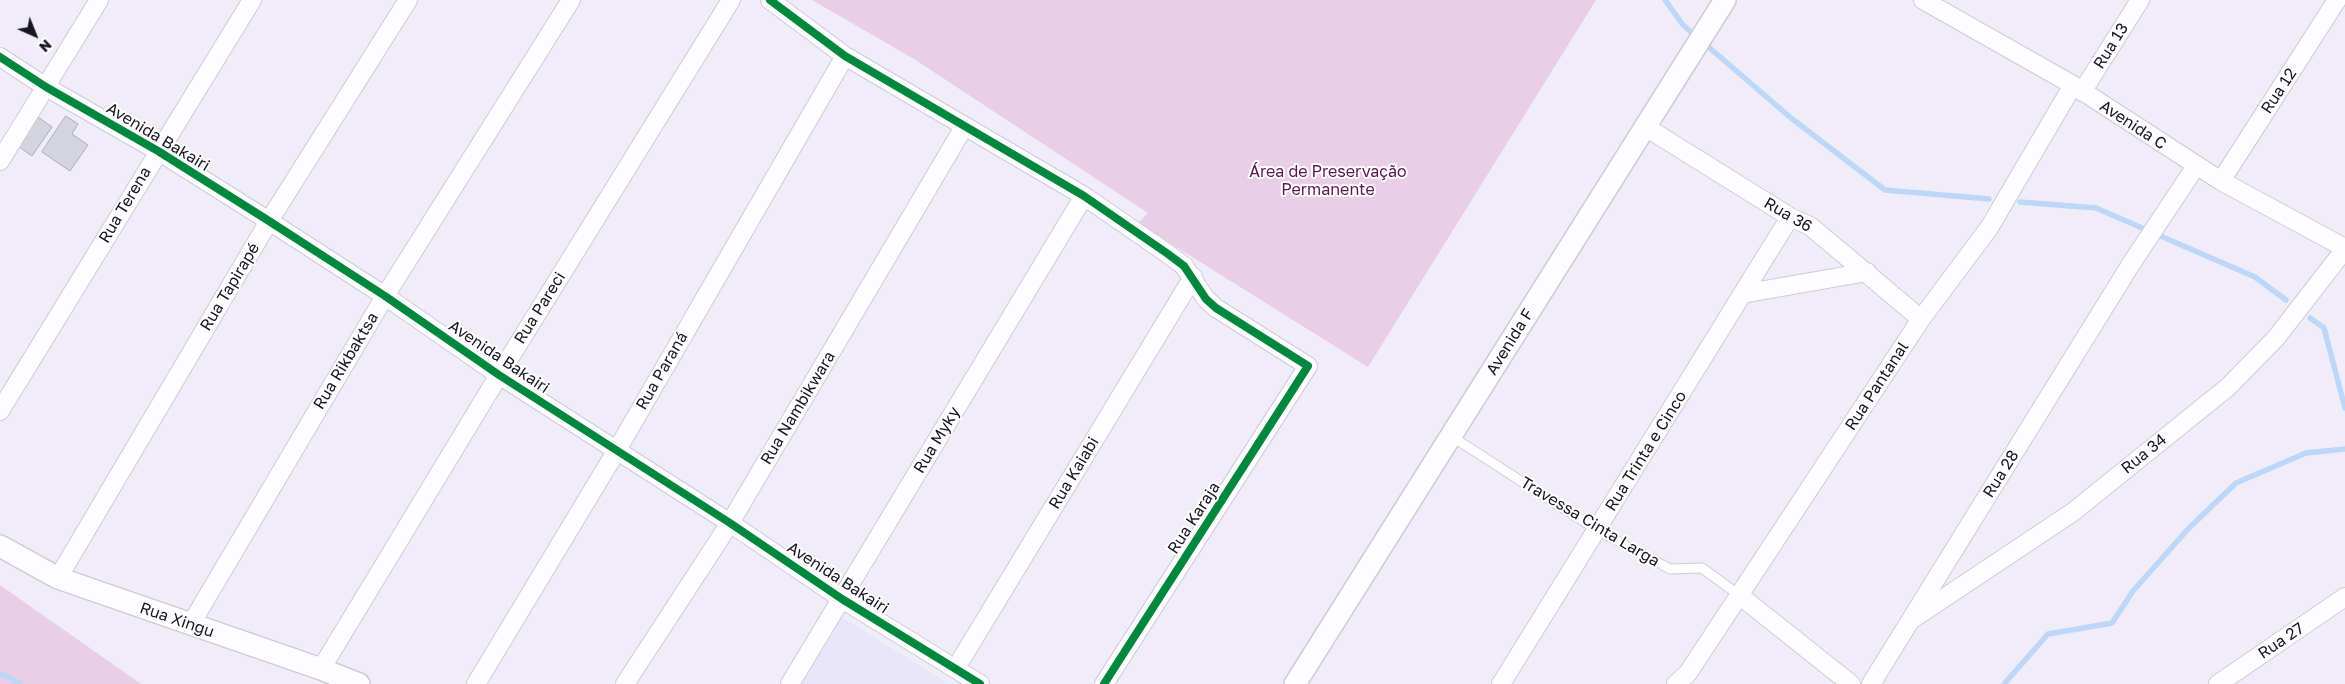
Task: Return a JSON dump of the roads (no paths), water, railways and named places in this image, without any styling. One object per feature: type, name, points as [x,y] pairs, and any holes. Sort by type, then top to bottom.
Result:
[{"type":"street","points":[[0,161],[99,0]]},
{"type":"street","name":"Rua Terena","points":[[0,411],[252,0]]},
{"type":"street","name":"Rua Tapirapé","points":[[58,578],[269,221],[408,0]]},
{"type":"street","name":"Rua Rikbaktsa","points":[[191,624],[385,296],[571,0]]},
{"type":"street","name":"Rua Pareci","points":[[321,669],[499,375],[732,0]]},
{"type":"street","points":[[770,0],[845,56],[1084,196],[1168,254],[1184,266],[1193,277]]},
{"type":"street","name":"Avenida F","points":[[1295,684],[1644,126],[1725,0]]},
{"type":"street","name":"Rua 13","points":[[2078,89],[2140,0]]},
{"type":"street","name":"Rua 12","points":[[2221,181],[2337,0]]},
{"type":"street","name":"Avenida C","points":[[1926,1],[2078,89],[2221,181],[2345,248]]},
{"type":"street","name":"Rua Paraná","points":[[476,684],[617,450],[845,56]]},
{"type":"street","name":"Avenida Bakairi","points":[[0,57],[46,87],[158,151],[269,221],[385,296],[499,375],[730,523],[842,599],[980,684]]},
{"type":"street","name":"Rua Pantanal","points":[[1676,684],[1688,674],[1921,319],[1988,228],[2078,89]]},
{"type":"street","name":"Rua 36","points":[[1644,126],[1790,218],[1810,226],[1921,319]]},
{"type":"street","name":"Rua Nambikwara","points":[[625,684],[730,523],[964,127]]},
{"type":"street","name":"Rua 28","points":[[1871,684],[2132,264],[2196,166]]},
{"type":"street","name":"Rua Myky","points":[[790,684],[1084,196]]},
{"type":"street","name":"Rua Trinta e Cinco","points":[[1501,684],[1790,218]]},
{"type":"street","name":"Rua 34","points":[[1909,621],[1997,565],[2073,512],[2228,386],[2276,338],[2345,248]]},
{"type":"street","points":[[1742,294],[1867,272]]},
{"type":"street","name":"Rua Karaja","points":[[1104,684],[1308,366],[1216,308],[1197,288],[1193,277]]},
{"type":"street","name":"Rua Kaiabi","points":[[956,668],[1193,277]]},
{"type":"street","name":"Rua Xingu","points":[[0,546],[58,578],[321,669],[359,684]]},
{"type":"street","name":"Travessa Cinta Larga","points":[[1739,595],[1851,684]]},
{"type":"street","name":"Rua 27","points":[[2218,684],[2345,597]]},
{"type":"lane","name":"Travessa Cinta Larga","points":[[1451,436],[1597,530],[1670,568],[1702,568],[1739,595]]},
{"type":"waterway","points":[[1665,0],[1683,25],[1791,118],[1885,190],[1989,199]]},
{"type":"waterway","points":[[2020,202],[2096,208],[2255,277],[2286,300]]},
{"type":"waterway","points":[[2310,318],[2324,328],[2345,408]]},
{"type":"waterway","points":[[2004,684],[2048,634],[2112,623],[2133,591],[2189,528],[2236,483],[2306,453],[2345,449]]},
{"type":"waterway","points":[[0,673],[20,684]]},
{"type":"park label","name":"Área de Preservação Permanente","points":[[1328,181]]}]
